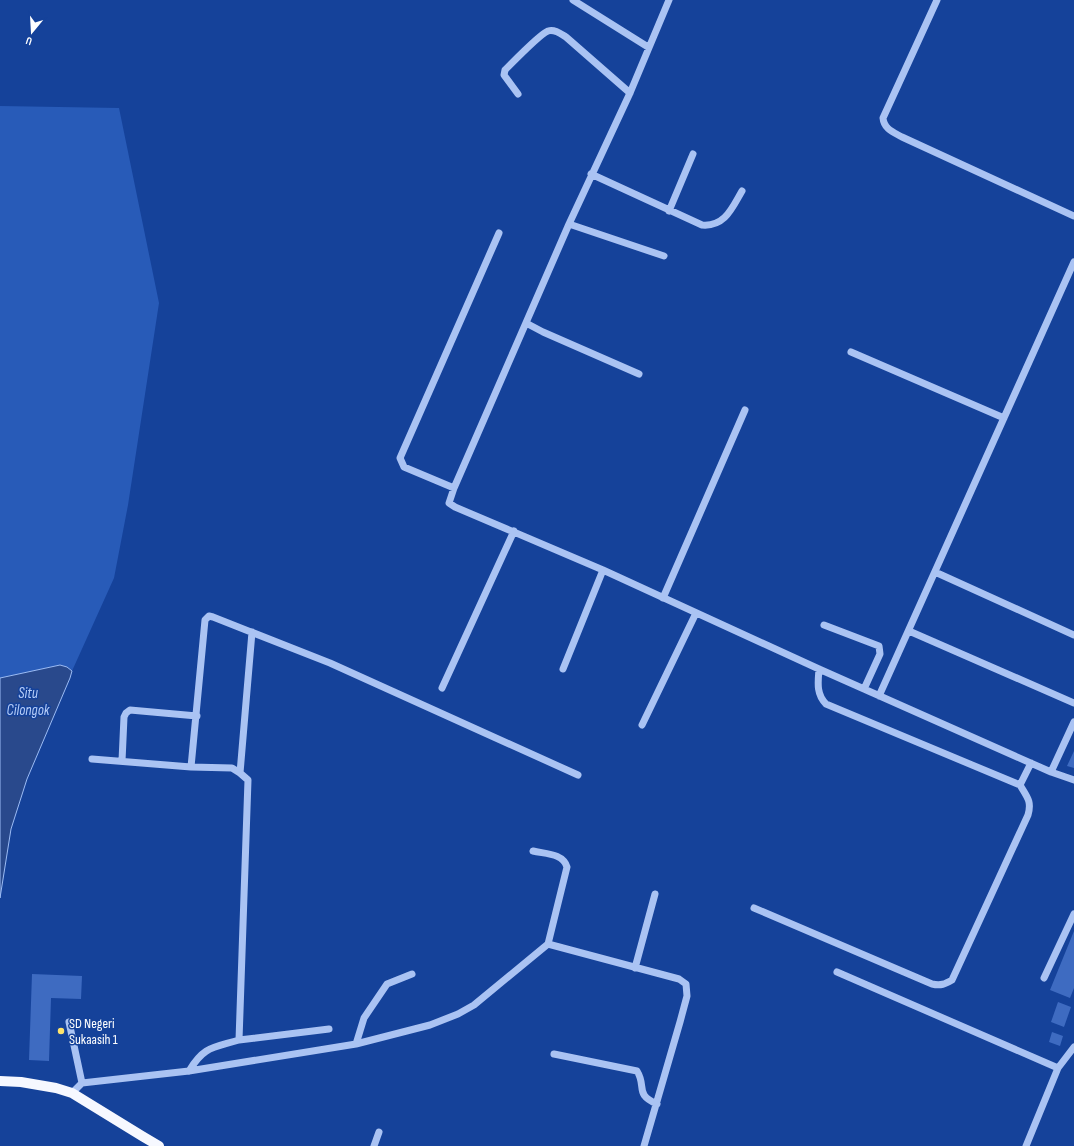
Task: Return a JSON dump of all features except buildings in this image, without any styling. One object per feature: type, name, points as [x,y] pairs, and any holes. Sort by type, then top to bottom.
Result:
[{"type":"main road","points":[[0,1081],[21,1082],[56,1088],[72,1093],[159,1146]]},
{"type":"street","points":[[573,0],[648,47]]},
{"type":"street","points":[[668,0],[630,93],[568,224],[454,488],[449,500],[451,505],[603,570],[819,669],[1051,772],[1074,780]]},
{"type":"street","points":[[937,0],[883,118],[884,124],[888,129],[902,137],[1074,216]]},
{"type":"street","points":[[518,94],[504,75],[505,70],[548,31],[556,31],[566,37],[630,93]]},
{"type":"street","points":[[669,211],[693,154]]},
{"type":"street","points":[[591,174],[669,211],[711,226],[718,223],[728,213],[742,191]]},
{"type":"street","points":[[568,224],[664,256]]},
{"type":"street","points":[[454,488],[404,467],[400,458],[499,233]]},
{"type":"street","points":[[879,696],[1074,262]]},
{"type":"street","points":[[526,324],[639,374]]},
{"type":"street","points":[[851,352],[1004,418]]},
{"type":"street","points":[[663,598],[745,410]]},
{"type":"street","points":[[442,688],[514,531]]},
{"type":"street","points":[[563,669],[603,570]]},
{"type":"street","points":[[935,572],[1074,635]]},
{"type":"street","points":[[642,725],[696,613]]},
{"type":"street","points":[[192,767],[205,620],[213,617],[330,663],[578,775]]},
{"type":"street","points":[[824,626],[879,646],[880,654],[864,689]]},
{"type":"street","points":[[909,630],[1074,703]]},
{"type":"street","points":[[240,772],[252,632]]},
{"type":"street","points":[[754,908],[932,984],[944,984],[952,980],[1028,815],[1030,802],[1020,785],[826,704],[820,698],[818,684],[819,669]]},
{"type":"street","points":[[122,761],[124,717],[130,710],[197,716]]},
{"type":"street","points":[[1051,772],[1074,722]]},
{"type":"street","points":[[92,759],[192,767],[232,768],[240,772],[248,780],[239,1040]]},
{"type":"street","points":[[1020,785],[1031,763]]},
{"type":"street","points":[[72,1093],[82,1083],[189,1071],[356,1044],[430,1025],[474,1006],[548,944],[566,868],[563,860],[558,856],[533,851]]},
{"type":"street","points":[[635,968],[655,894]]},
{"type":"street","points":[[1044,978],[1074,914]]},
{"type":"street","points":[[548,944],[679,979],[686,984],[687,996],[644,1146]]},
{"type":"street","points":[[837,972],[1058,1068]]},
{"type":"street","points":[[356,1044],[364,1018],[387,984],[412,974]]},
{"type":"street","points":[[69,1022],[82,1083]]},
{"type":"street","points":[[189,1071],[196,1058],[203,1052],[212,1048],[239,1040],[329,1029]]},
{"type":"street","points":[[1026,1146],[1058,1068],[1074,1048]]},
{"type":"street","points":[[554,1054],[637,1071],[641,1078],[642,1092],[646,1098],[657,1104]]},
{"type":"street","points":[[374,1146],[378,1132]]},
{"type":"shaded area","points":[[0,106],[119,108],[159,303],[128,505],[114,578],[72,671],[67,667],[60,665],[0,678]]},
{"type":"water","name":"Situ Cilongok","points":[[60,665],[67,667],[72,671],[27,779],[11,829],[0,898],[0,678]]},
{"type":"place","name":"SD Negeri Sukaasih 1","points":[[61,1031]]}]
